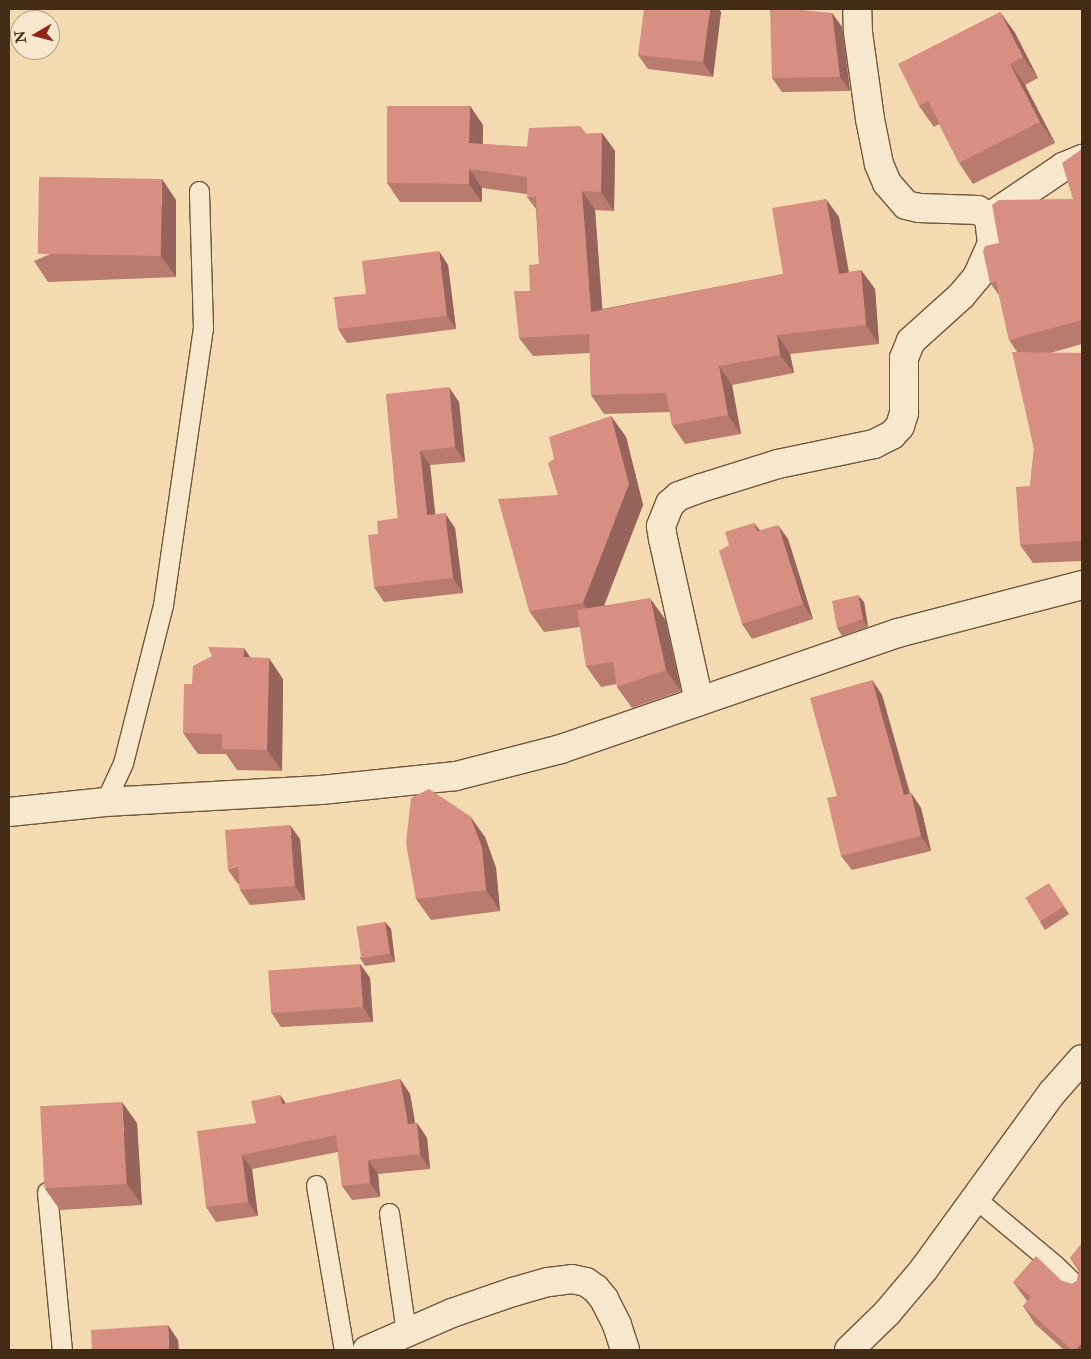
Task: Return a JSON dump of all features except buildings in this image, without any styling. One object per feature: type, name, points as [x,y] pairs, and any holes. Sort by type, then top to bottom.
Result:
[{"type":"street","points":[[857,9],[858,32],[870,119],[879,164],[887,183],[906,205],[919,208],[978,210],[989,217]]},
{"type":"street","points":[[989,217],[1063,167],[1082,159]]},
{"type":"street","points":[[699,701],[661,526],[670,504],[679,496],[778,464],[874,444],[892,435],[900,426],[904,413],[904,358],[906,350],[918,332],[944,312],[977,277],[992,243],[989,217]]},
{"type":"street","points":[[9,812],[105,802],[321,790],[456,776],[561,749],[898,633],[1082,585]]},
{"type":"street","points":[[849,1350],[887,1314],[976,1199],[1052,1093],[1082,1059]]},
{"type":"street","points":[[367,1350],[452,1313],[529,1286],[572,1279],[591,1286],[604,1299],[617,1324],[625,1350]]},
{"type":"lane","points":[[105,802],[123,763],[165,596],[203,328],[199,191]]},
{"type":"lane","points":[[316,1185],[344,1350]]},
{"type":"lane","points":[[47,1192],[62,1350]]},
{"type":"lane","points":[[976,1199],[1056,1265],[1082,1291]]},
{"type":"lane","points":[[389,1213],[406,1332]]}]
